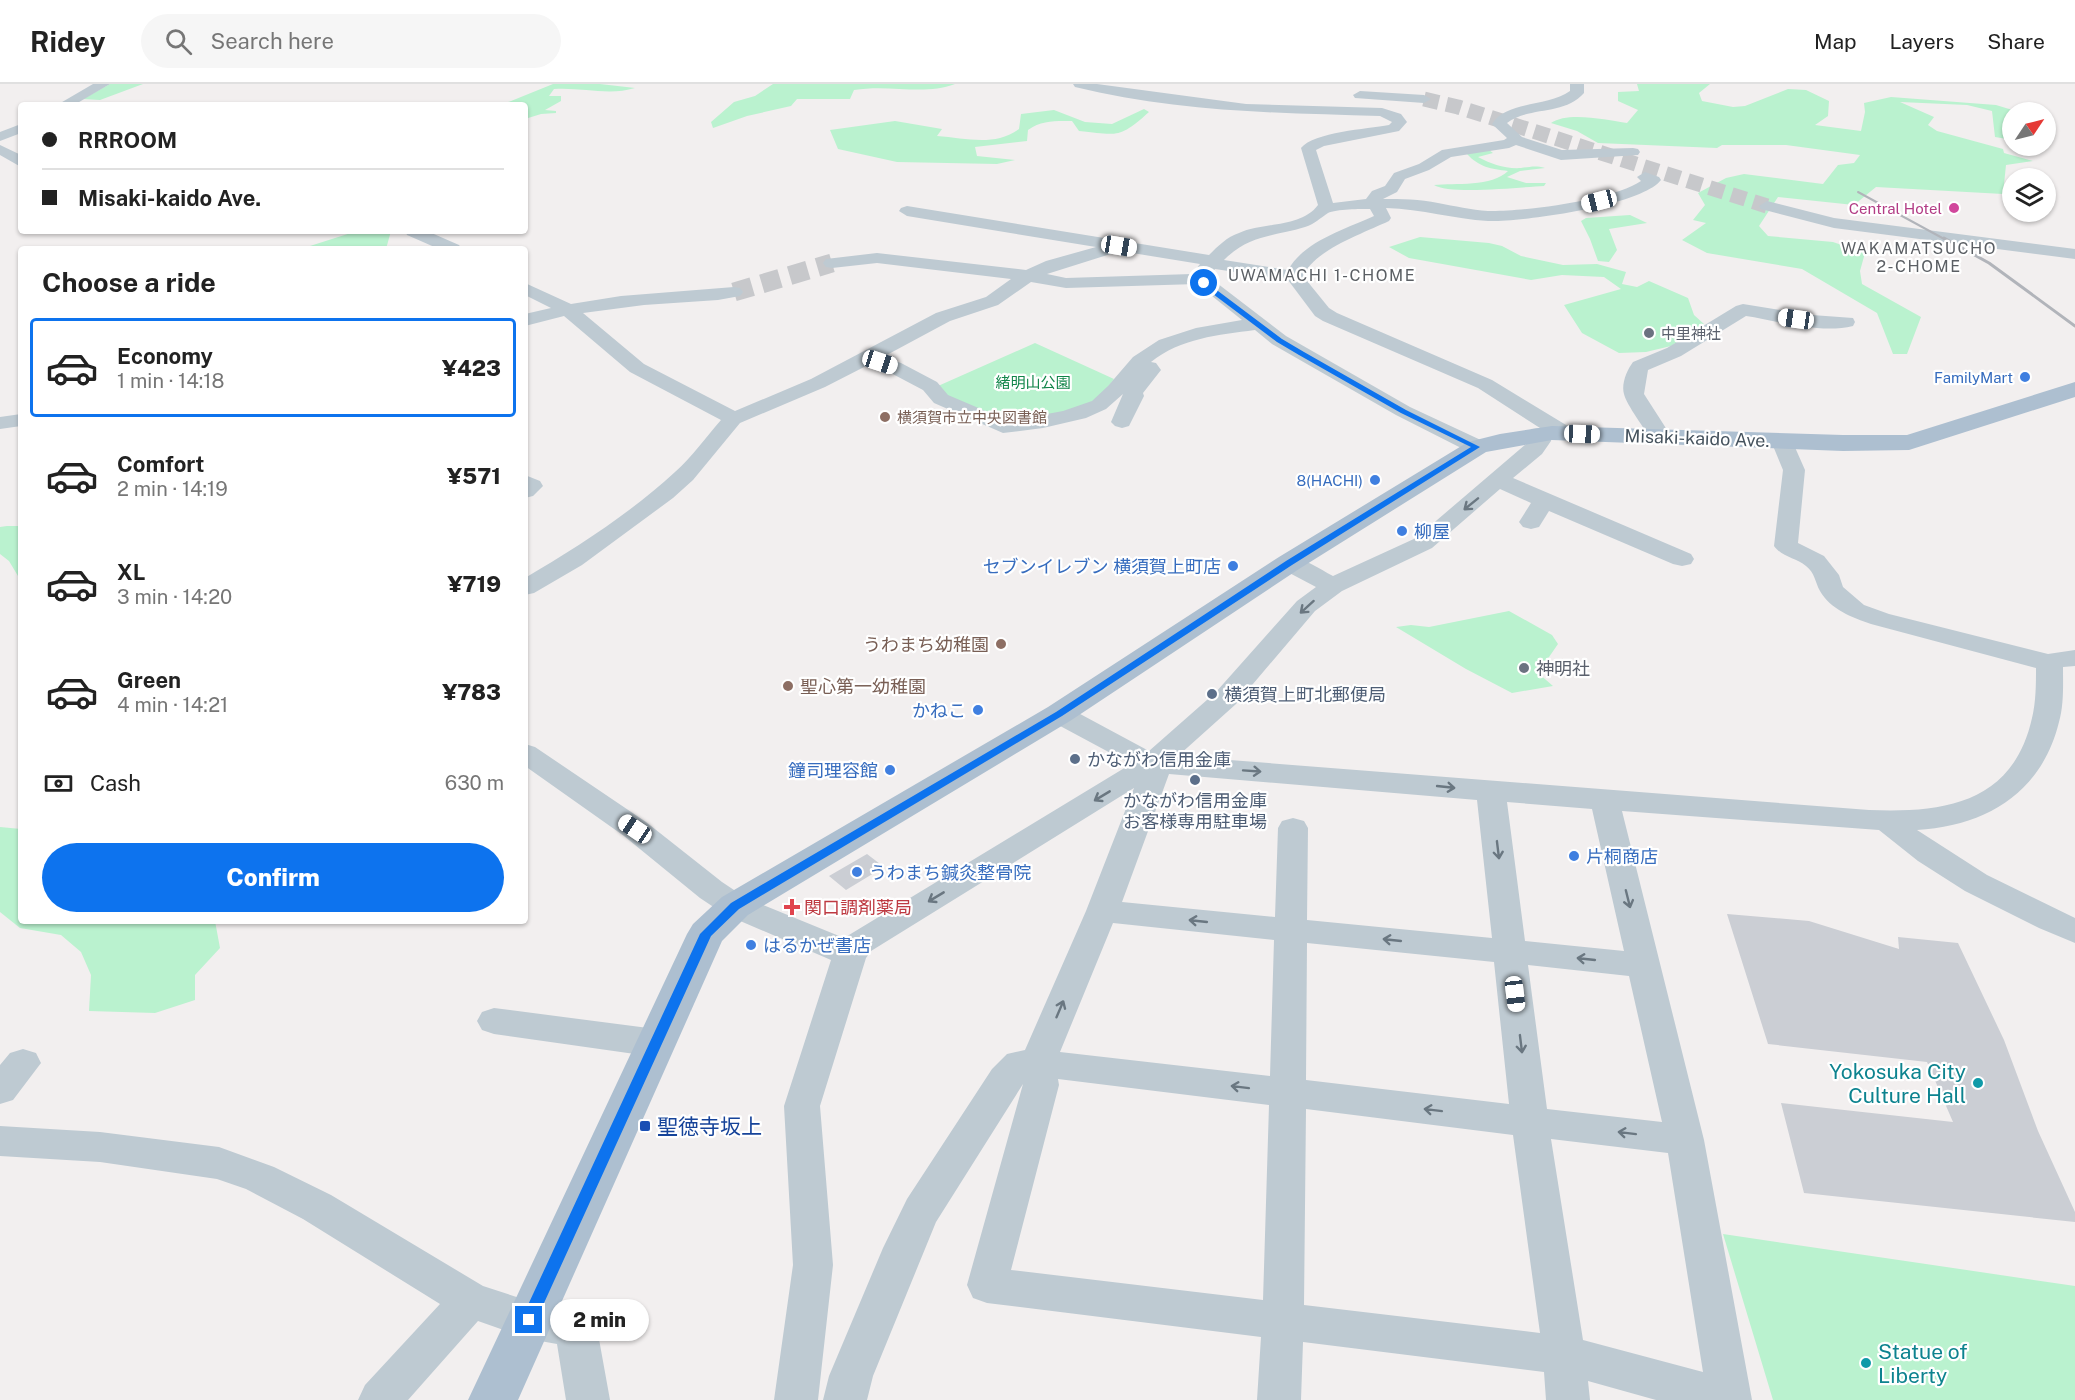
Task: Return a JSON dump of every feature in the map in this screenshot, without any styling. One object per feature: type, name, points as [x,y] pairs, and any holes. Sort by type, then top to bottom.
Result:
[{"type":"main road","name":"Misaki-kaido Ave.","points":[[493,1400],[706,934],[735,906],[1059,714],[1289,563],[1477,447],[1551,434],[1843,443],[1918,441],[2075,389]]},
{"type":"street","points":[[70,102],[103,84]]},
{"type":"street","points":[[1080,84],[1114,92],[1197,103],[1246,108],[1382,112],[1396,117],[1400,122],[1394,128],[1320,142],[1308,148],[1326,205],[1324,209]]},
{"type":"street","points":[[1577,84],[1577,93],[1563,102],[1542,109],[1518,112],[1502,119],[1499,124],[1515,140],[1561,155],[1633,152]]},
{"type":"street","points":[[1197,103],[1276,102],[1383,95],[1424,99]]},
{"type":"street","points":[[0,137],[18,129]]},
{"type":"street","points":[[796,1400],[813,1265],[802,1106],[850,954],[859,943],[1155,764],[1226,698],[1306,606],[1334,586],[1424,543],[1500,481],[1540,441],[1551,434],[1485,384],[1322,312],[1294,276],[1295,269],[1303,260],[1383,218],[1374,200],[1378,194],[1391,189],[1400,176],[1424,167],[1447,153],[1509,144],[1515,140]]},
{"type":"street","points":[[0,149],[18,160]]},
{"type":"street","points":[[832,262],[877,258],[1029,276],[1066,283],[1208,268],[1238,239],[1311,219],[1324,209],[1356,203],[1421,205],[1488,216],[1501,215],[1563,208],[1642,190],[1653,180],[1645,177]]},
{"type":"street","points":[[1767,206],[1834,223],[2075,254]]},
{"type":"street","points":[[907,212],[1119,246],[1208,268],[1294,276]]},
{"type":"street","points":[[420,234],[446,246]]},
{"type":"street","points":[[528,586],[573,560],[665,493],[685,475],[733,419],[818,383],[943,317],[992,301],[1029,276],[1052,265],[1119,246]]},
{"type":"street","points":[[1208,268],[1258,324],[1302,354],[1404,411],[1477,447]]},
{"type":"street","points":[[528,290],[567,309],[637,368],[733,419]]},
{"type":"street","points":[[528,319],[567,309],[639,298],[717,295],[734,292]]},
{"type":"street","points":[[1660,436],[1634,394],[1636,374],[1640,366],[1674,352],[1743,310],[1794,311],[1845,322]]},
{"type":"street","points":[[867,358],[894,367],[921,381],[930,386],[941,399],[972,414],[1010,427],[1057,419],[1100,404],[1142,359],[1182,338],[1258,324]]},
{"type":"street","points":[[1122,422],[1134,396],[1133,393],[1151,370],[1142,359]]},
{"type":"street","points":[[0,423],[18,420]]},
{"type":"street","points":[[1059,714],[1155,764],[1409,783],[1491,792],[1774,815],[1886,820],[1929,819],[1955,815],[1983,804],[2003,791],[2028,765],[2046,722],[2062,660],[1880,619],[1855,610],[1832,590],[1827,575],[1815,561],[1786,546],[1794,470],[1782,441]]},
{"type":"street","points":[[1500,481],[1682,559]]},
{"type":"street","points":[[1531,522],[1544,500]]},
{"type":"street","points":[[1289,563],[1334,586]]},
{"type":"street","points":[[528,755],[635,829],[711,890],[735,906],[850,954]]},
{"type":"street","points":[[1155,764],[1102,911],[1037,1063],[1041,1085],[987,1285],[1564,1355],[1729,1400],[1685,1140],[1605,801]]},
{"type":"street","points":[[1491,792],[1530,1122],[1564,1355],[1568,1400]]},
{"type":"street","points":[[1886,820],[1913,845],[2026,910],[2075,931]]},
{"type":"street","points":[[1279,1400],[1283,1321],[1293,828]]},
{"type":"street","points":[[1102,911],[1644,965]]},
{"type":"street","points":[[494,1021],[656,1043]]},
{"type":"street","points":[[0,1090],[23,1063]]},
{"type":"street","points":[[845,1400],[851,1376],[903,1248],[921,1211],[1005,1079],[1020,1064],[1037,1063],[1685,1140]]},
{"type":"street","points":[[0,1141],[100,1147],[219,1163],[260,1178],[317,1206],[470,1300],[529,1320],[576,1328],[588,1400]]},
{"type":"street","points":[[380,1400],[470,1300]]},
{"type":"green space","points":[[110,84],[143,84],[100,100],[83,99]]},
{"type":"green space","points":[[553,84],[600,84],[635,88],[615,91],[554,89],[549,96],[561,96],[561,101],[545,110],[556,111],[556,113],[528,118],[528,102],[508,102]]},
{"type":"green space","points":[[773,84],[955,84],[919,90],[881,88],[854,90],[850,99],[797,99],[791,106],[747,116],[713,128],[711,122],[734,102],[755,96]]},
{"type":"green space","points":[[1637,84],[1710,84],[1699,93],[1702,101],[1733,107],[1745,106],[1788,89],[1806,90],[1829,101],[1828,116],[1815,125],[1861,131],[1865,112],[1864,103],[1891,97],[1996,105],[2002,107],[2002,138],[1995,137],[1992,111],[1967,105],[1900,102],[1934,117],[1928,125],[1937,131],[2002,149],[2002,156],[2015,156],[2033,161],[2006,165],[2006,168],[2002,168],[2002,194],[1876,187],[1854,205],[1778,197],[1759,226],[1768,236],[1833,242],[1865,253],[1860,271],[1862,284],[1921,317],[1907,354],[1893,354],[1877,313],[1802,269],[1707,253],[1682,240],[1706,223],[1693,220],[1705,205],[1698,193],[1726,178],[1744,174],[1823,184],[1838,165],[1854,163],[1860,155],[1786,145],[1722,145],[1717,148],[1598,143],[1577,131],[1551,123],[1558,119],[1577,117],[1627,123],[1638,110],[1618,101],[1618,92],[1639,91]]},
{"type":"green space","points":[[1144,109],[1149,112],[1131,127],[1117,133],[1079,131],[1072,121],[1054,121],[1038,124],[1028,130],[1027,141],[975,147],[977,156],[1015,160],[997,164],[897,162],[838,149],[830,130],[895,121],[942,129],[937,136],[990,140],[1009,135],[1019,129],[1021,114],[1054,110],[1085,122],[1112,124]]},
{"type":"green space","points":[[1489,150],[1493,153],[1478,157],[1504,167],[1545,168],[1520,171],[1507,177],[1526,183],[1546,183],[1544,186],[1470,190],[1454,190],[1434,185],[1483,182],[1501,176],[1508,171],[1486,167],[1467,154]]},
{"type":"green space","points":[[1630,215],[1647,223],[1609,229],[1617,250],[1609,262],[1598,261],[1581,221],[1586,218]]},
{"type":"green space","points":[[348,234],[390,234],[387,246],[310,246]]},
{"type":"green space","points":[[1420,237],[1489,243],[1502,246],[1521,256],[1563,265],[1597,264],[1626,272],[1622,284],[1637,287],[1649,281],[1688,298],[1694,315],[1704,324],[1671,346],[1646,352],[1619,353],[1582,333],[1564,305],[1621,289],[1604,277],[1562,275],[1531,280],[1409,258],[1389,247]]},
{"type":"green space","name":"緒明山公園","points":[[1035,343],[1114,379],[1100,397],[1081,408],[1015,423],[1003,422],[947,397],[938,386]]},
{"type":"green space","points":[[18,526],[18,576],[9,561],[0,554],[0,527]]},
{"type":"green space","name":"神明社","points":[[1509,611],[1552,635],[1558,644],[1538,673],[1553,686],[1512,693],[1466,669],[1396,627],[1411,625],[1429,627]]},
{"type":"green space","points":[[0,827],[18,829],[18,924],[216,924],[220,948],[195,975],[195,1000],[155,1013],[89,1011],[91,975],[81,952],[61,935],[20,928],[0,912]]},
{"type":"green space","points":[[1723,1234],[2075,1286],[2075,1400],[1773,1400]]},
{"type":"building","name":"うわまち鍼灸整骨院","points":[[867,854],[884,867],[846,890],[829,876]]},
{"type":"building","name":"Yokosuka City Culture Hall","points":[[1727,914],[1809,921],[1899,949],[1898,937],[1958,943],[2004,1040],[2038,1131],[2075,1212],[2075,1222],[1804,1193],[1781,1103],[1953,1122],[1927,1062],[1768,1044]]},
{"type":"tunnel","points":[[1424,99],[1458,107],[1767,206]]},
{"type":"tunnel","points":[[734,292],[832,263]]},
{"type":"railway","points":[[1858,192],[1946,240]]},
{"type":"railway","points":[[1944,238],[1989,263],[2075,326]]},
{"type":"place","name":"Central Hotel","points":[[1954,208]]},
{"type":"place","name":"中里神社","points":[[1649,333]]},
{"type":"place","name":"FamilyMart","points":[[2025,377]]},
{"type":"place","name":"横須賀市立中央図書館","points":[[885,417]]},
{"type":"place","name":"8(HACHI)","points":[[1375,480]]},
{"type":"place","name":"柳屋","points":[[1402,531]]},
{"type":"place","name":"セブンイレブン 横須賀上町店","points":[[1233,566]]},
{"type":"place","name":"うわまち幼稚園","points":[[1001,644]]},
{"type":"place","name":"神明社","points":[[1524,668]]},
{"type":"place","name":"聖心第一幼稚園","points":[[788,686]]},
{"type":"place","name":"横須賀上町北郵便局","points":[[1212,694]]},
{"type":"place","name":"かねこ","points":[[978,710]]},
{"type":"place","name":"かながわ信用金庫","points":[[1075,759]]},
{"type":"place","name":"鐘司理容館","points":[[890,770]]},
{"type":"place","name":"かながわ信用金庫 お客様専用駐車場","points":[[1195,780]]},
{"type":"place","name":"片桐商店","points":[[1574,856]]},
{"type":"place","name":"うわまち鍼灸整骨院","points":[[857,872]]},
{"type":"place","name":"関口調剤薬局","points":[[792,907]]},
{"type":"place","name":"はるかぜ書店","points":[[751,945]]},
{"type":"place","name":"Yokosuka City Culture Hall","points":[[1978,1083]]},
{"type":"place","name":"聖徳寺坂上","points":[[645,1126]]},
{"type":"place","name":"Statue of Liberty","points":[[1866,1363]]},
{"type":"district","name":"WAKAMATSUCHO 2-CHOME","points":[[1919,257]]},
{"type":"district","name":"UWAMACHI 1-CHOME","points":[[1322,275]]},
{"type":"route","points":[[529,1320],[706,934],[735,906],[1059,714],[1289,563],[1477,447],[1404,411],[1302,354],[1279,340],[1204,283]]}]
